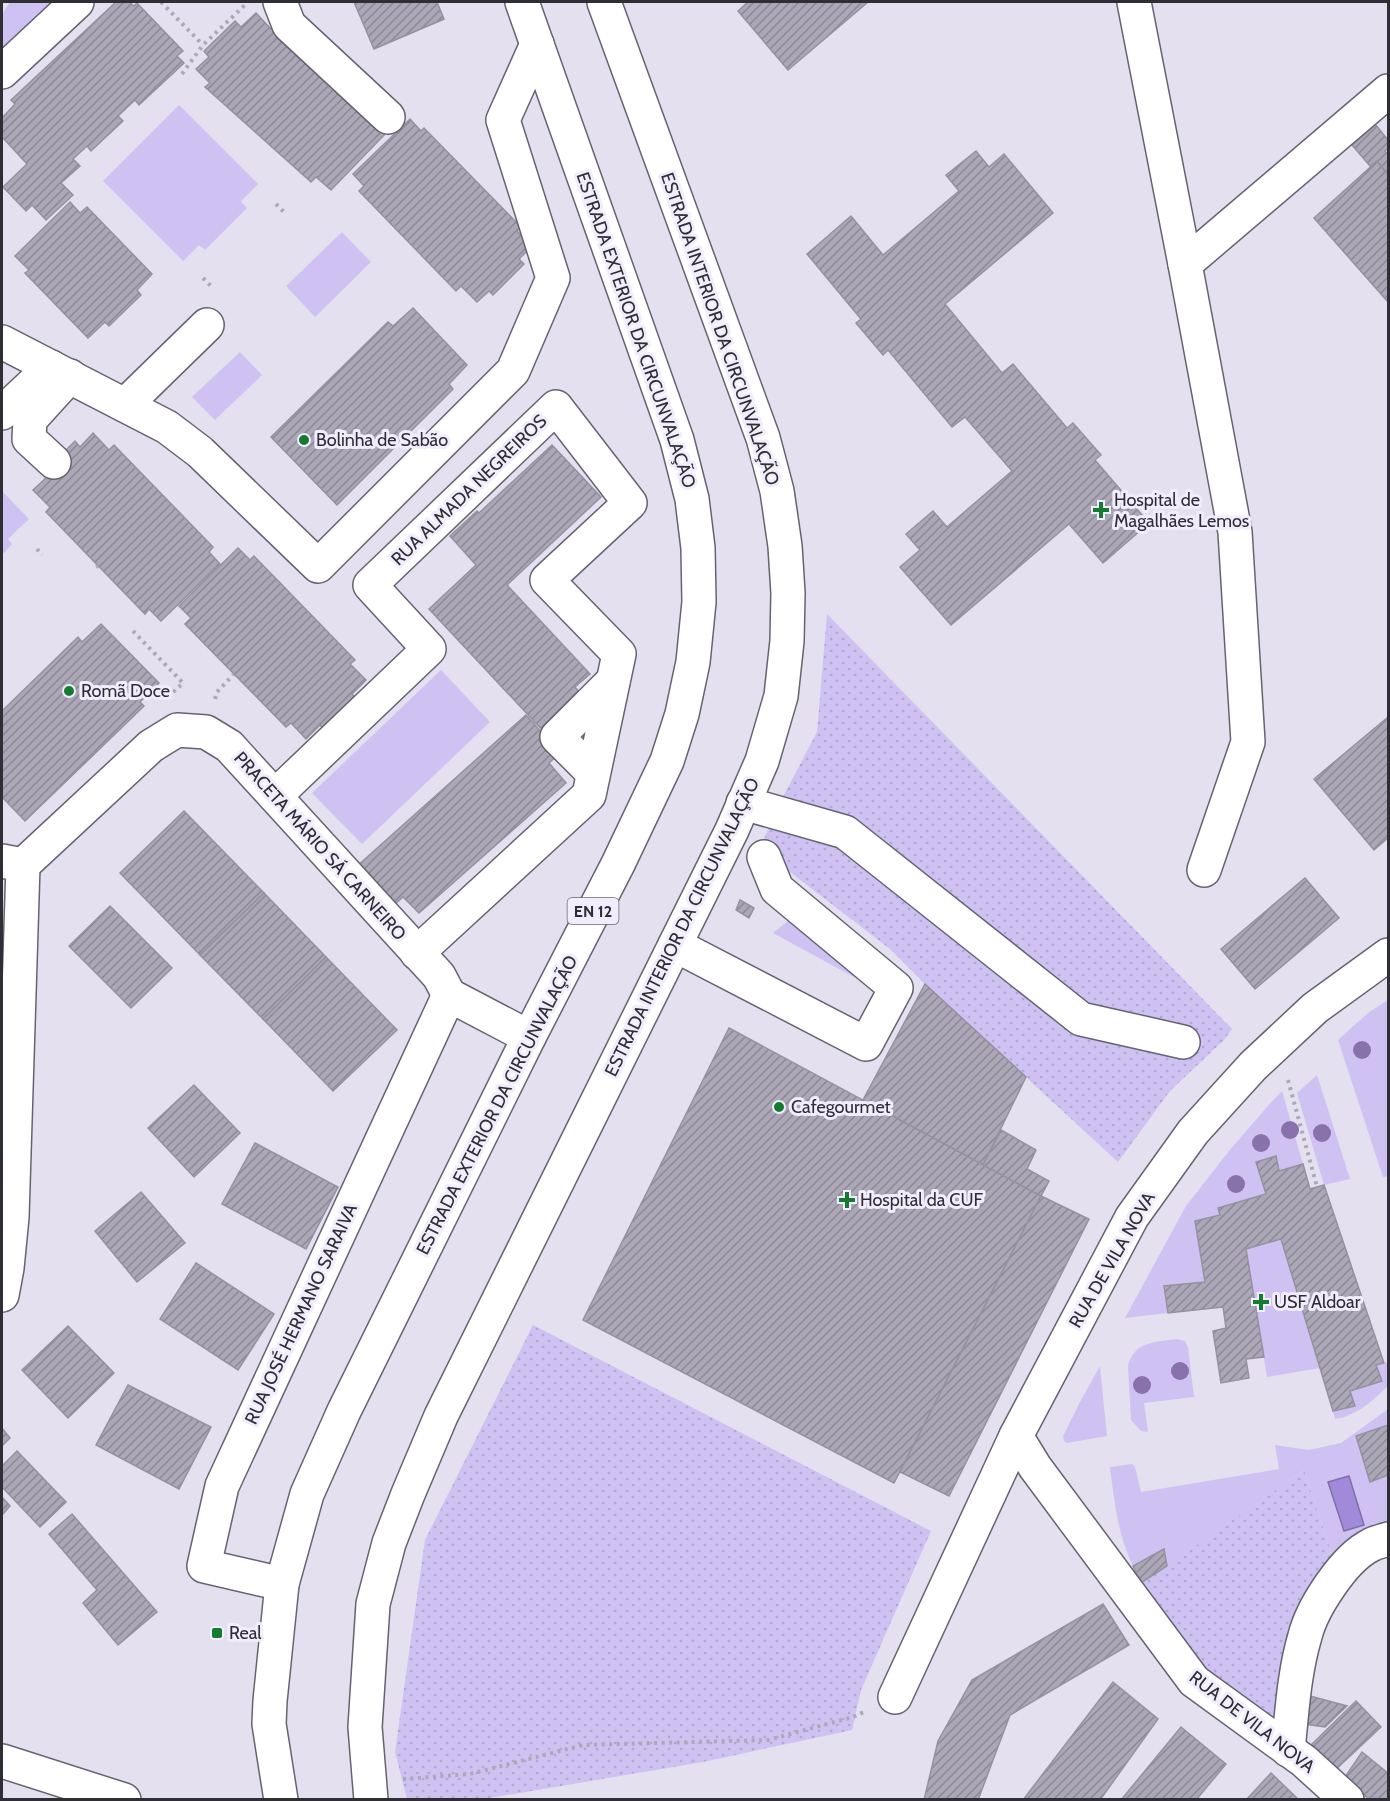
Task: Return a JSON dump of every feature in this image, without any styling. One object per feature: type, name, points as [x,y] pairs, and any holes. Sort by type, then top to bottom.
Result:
[{"type":"street","points":[[2,72],[77,2]]},
{"type":"street","points":[[280,2],[289,26],[388,117]]},
{"type":"street","name":"ESTRADA EXTERIOR DA CIRCUNVALAÇÃO","points":[[281,1800],[269,1724],[270,1701],[282,1584],[308,1494],[344,1411],[529,1037],[618,864],[667,761],[682,714],[693,662],[699,602],[698,548],[693,499],[677,440],[522,2]]},
{"type":"street","name":"ESTRADA INTERIOR DA CIRCUNVALAÇÃO","points":[[376,1790],[365,1727],[373,1604],[393,1533],[441,1416],[732,830],[762,761],[781,696],[789,593],[777,491],[763,438],[604,2]]},
{"type":"street","points":[[1134,2],[1235,532],[1248,742],[1203,870]]},
{"type":"street","points":[[2,342],[167,428],[200,452],[318,566],[513,371],[553,278],[503,120],[537,44]]},
{"type":"street","points":[[1185,264],[1389,91]]},
{"type":"street","points":[[125,405],[207,325]]},
{"type":"street","points":[[2,413],[61,371]]},
{"type":"street","points":[[54,462],[29,439],[30,420],[61,371]]},
{"type":"street","name":"RUA ALMADA NEGREIROS","points":[[275,796],[429,649],[370,585],[556,407],[630,503],[547,580],[619,654],[588,795],[417,953]]},
{"type":"street","points":[[593,773],[557,737],[613,681]]},
{"type":"street","points":[[2,1295],[8,1268],[12,1217],[12,863],[151,746],[177,730]]},
{"type":"street","name":"PRACETA MÁRIO SÁ CARNEIRO","points":[[177,730],[206,732],[229,746],[439,976],[449,995]]},
{"type":"street","points":[[744,804],[845,832],[1081,1018],[1183,1042]]},
{"type":"street","points":[[675,945],[866,1044],[896,988],[777,889],[764,857]]},
{"type":"street","name":"RUA DE VILA NOVA","points":[[896,1697],[1016,1436],[1132,1217],[1193,1132],[1253,1066],[1315,1008],[1389,955]]},
{"type":"street","points":[[449,995],[529,1037]]},
{"type":"street","name":"RUA JOSÉ HERMANO SARAIVA","points":[[282,1584],[204,1566],[222,1486],[449,995]]},
{"type":"street","name":"RUA DE VILA NOVA","points":[[1016,1436],[1035,1467],[1194,1681],[1304,1761],[1347,1800]]},
{"type":"street","points":[[1288,1750],[1293,1699],[1305,1635],[1326,1591],[1350,1560],[1370,1545],[1389,1539]]},
{"type":"street","points":[[2,1761],[124,1800]]},
{"type":"path","points":[[160,2],[203,45]]},
{"type":"path","points":[[182,74],[203,45],[249,2]]},
{"type":"path","points":[[276,204],[285,213]]},
{"type":"path","points":[[203,278],[211,286]]},
{"type":"path","points":[[37,549],[42,555]]},
{"type":"path","points":[[133,632],[183,683],[155,708],[177,730]]},
{"type":"path","points":[[217,692],[234,674]]},
{"type":"path","points":[[1279,1042],[1317,1187]]},
{"type":"path","points":[[376,1790],[470,1774],[583,1745],[768,1740],[853,1717],[896,1697]]},
{"type":"shaded area","points":[[10,2],[53,2],[2,51],[2,14]]},
{"type":"shaded area","points":[[179,105],[258,184],[241,201],[247,208],[205,250],[199,245],[183,261],[103,181]]},
{"type":"shaded area","points":[[342,232],[371,262],[315,317],[286,286]]},
{"type":"shaded area","points":[[240,352],[262,375],[215,420],[192,397]]},
{"type":"shaded area","points":[[2,491],[29,519],[8,539],[12,544],[2,555]]},
{"type":"shaded area","points":[[827,614],[1232,1029],[1224,1040],[1170,1091],[1118,1162],[890,949],[760,849],[775,812],[817,732]]},
{"type":"shaded area","points":[[441,670],[490,722],[362,844],[312,793]]},
{"type":"shaded area","points":[[788,921],[796,921],[874,988],[773,933]]},
{"type":"shaded area","points":[[1388,1000],[1388,1176],[1383,1177],[1338,1040],[1368,1013]]},
{"type":"shaded area","points":[[1317,1075],[1350,1179],[1324,1185],[1297,1093]]},
{"type":"shaded area","points":[[1282,1091],[1303,1164],[1279,1171],[1276,1157],[1257,1162],[1266,1194],[1218,1208],[1220,1215],[1195,1221],[1205,1282],[1165,1286],[1168,1313],[1125,1318],[1186,1206],[1229,1151]]},
{"type":"shaded area","points":[[1281,1239],[1320,1368],[1267,1377],[1246,1249]]},
{"type":"shaded area","points":[[533,1325],[931,1531],[861,1690],[852,1730],[703,1762],[484,1799],[407,1799],[395,1752],[425,1540]]},
{"type":"shaded area","points":[[1177,1339],[1185,1341],[1188,1347],[1194,1397],[1144,1403],[1148,1432],[1141,1431],[1131,1420],[1128,1366],[1131,1358],[1135,1352],[1147,1344]]},
{"type":"shaded area","points":[[1388,1362],[1388,1386],[1363,1408],[1335,1419],[1333,1411],[1355,1406],[1350,1391],[1381,1381],[1376,1365]]},
{"type":"shaded area","points":[[1100,1366],[1107,1436],[1067,1443],[1063,1436]]},
{"type":"shaded area","points":[[1388,1409],[1388,1425],[1356,1437],[1370,1481],[1388,1475],[1388,1525],[1335,1563],[1304,1470],[1167,1566],[1163,1550],[1133,1566],[1120,1530],[1110,1467],[1132,1464],[1135,1467],[1141,1492],[1279,1469],[1275,1445],[1309,1450],[1341,1443]]},
{"type":"shaded area","points":[[1304,1470],[1335,1563],[1275,1722],[1198,1670],[1142,1583]]},
{"type":"shaded area","points":[[1349,1476],[1364,1525],[1344,1531],[1328,1482]]},
{"type":"building","points":[[116,2],[129,2],[134,6],[137,3],[183,51],[177,56],[184,63],[139,105],[135,100],[118,116],[123,121],[91,151],[87,146],[73,159],[80,166],[61,183],[73,195],[46,220],[32,205],[26,211],[3,187],[27,164],[2,137],[2,118],[15,104],[11,100]]},
{"type":"building","points":[[354,2],[437,2],[444,19],[374,49]]},
{"type":"building","points":[[748,2],[868,2],[788,70],[738,11]]},
{"type":"building","points":[[256,13],[271,29],[276,23],[386,133],[331,190],[316,177],[311,182],[205,87],[210,83],[196,69],[209,57],[204,51],[235,21],[241,27]]},
{"type":"building","points":[[410,119],[421,131],[424,128],[521,227],[517,231],[532,246],[519,259],[524,264],[493,295],[489,291],[477,302],[461,286],[456,291],[359,191],[364,186],[353,174]]},
{"type":"building","points":[[1375,124],[1388,140],[1388,148],[1385,151],[1388,155],[1388,175],[1377,161],[1370,166],[1352,145]]},
{"type":"building","points":[[976,151],[989,167],[1004,154],[1053,213],[945,304],[1002,373],[1013,364],[1067,428],[1073,423],[1101,455],[1095,460],[1149,523],[1103,563],[1069,524],[951,625],[900,567],[920,550],[906,534],[933,511],[947,527],[1012,471],[965,417],[952,427],[888,350],[883,355],[856,323],[861,319],[807,254],[851,216],[883,255],[959,191],[946,175]]},
{"type":"building","points":[[1377,161],[1388,175],[1388,302],[1314,218]]},
{"type":"building","points":[[70,202],[80,213],[87,207],[152,274],[137,290],[141,295],[109,326],[105,322],[88,338],[25,273],[29,270],[15,256]]},
{"type":"building","points":[[413,308],[467,365],[449,384],[453,389],[337,505],[271,437],[388,322],[393,326]]},
{"type":"building","points":[[93,433],[109,450],[114,445],[213,547],[209,552],[220,564],[161,621],[149,609],[145,614],[46,512],[50,507],[33,490],[46,478],[42,474],[75,441],[80,447]]},
{"type":"building","points":[[552,445],[601,497],[507,585],[590,674],[575,687],[584,698],[546,734],[429,609],[476,565],[450,536],[477,511],[479,513]]},
{"type":"building","points":[[238,548],[250,560],[254,556],[355,660],[350,664],[366,680],[352,694],[357,699],[324,730],[320,725],[306,739],[291,723],[286,727],[185,624],[191,618],[179,606]]},
{"type":"building","points":[[101,624],[159,683],[140,702],[144,706],[25,821],[2,797],[2,711],[78,637],[82,642]]},
{"type":"building","points":[[526,715],[560,753],[549,763],[566,783],[419,913],[403,897],[392,907],[356,867]]},
{"type":"building","points":[[1388,717],[1388,838],[1374,850],[1314,779]]},
{"type":"building","points":[[184,811],[264,893],[200,955],[120,873]]},
{"type":"building","points":[[1305,878],[1339,918],[1255,989],[1221,949]]},
{"type":"building","points":[[264,893],[326,957],[263,1019],[200,955]]},
{"type":"building","points":[[740,900],[754,908],[749,918],[736,910]]},
{"type":"building","points":[[110,906],[172,968],[131,1008],[69,946]]},
{"type":"building","points":[[326,957],[397,1030],[333,1091],[263,1019]]},
{"type":"building","points":[[925,984],[1026,1077],[983,1165],[863,1100]]},
{"type":"building","points":[[729,1028],[1041,1196],[894,1483],[583,1320]]},
{"type":"building","points":[[194,1085],[240,1133],[194,1177],[148,1128]]},
{"type":"building","points":[[1001,1130],[1036,1150],[1027,1169],[1049,1181],[1041,1196],[983,1165]]},
{"type":"building","points":[[255,1143],[338,1187],[306,1249],[222,1204]]},
{"type":"building","points":[[1276,1156],[1279,1171],[1303,1164],[1310,1189],[1324,1185],[1384,1363],[1376,1365],[1382,1381],[1350,1391],[1355,1406],[1333,1411],[1281,1239],[1246,1249],[1264,1357],[1246,1359],[1249,1378],[1221,1383],[1213,1331],[1226,1328],[1223,1307],[1168,1313],[1164,1286],[1205,1282],[1195,1221],[1220,1215],[1218,1208],[1266,1194],[1256,1162]]},
{"type":"building","points":[[141,1192],[185,1243],[137,1282],[95,1231]]},
{"type":"building","points":[[1041,1196],[1089,1219],[949,1496],[900,1472]]},
{"type":"building","points":[[196,1263],[274,1314],[238,1370],[160,1319]]},
{"type":"building","points":[[68,1326],[114,1373],[68,1418],[22,1370]]},
{"type":"building","points":[[128,1385],[211,1427],[179,1489],[96,1445]]},
{"type":"building","points":[[1388,1425],[1388,1475],[1370,1482],[1356,1436]]},
{"type":"building","points":[[2,1428],[10,1438],[2,1446]]},
{"type":"building","points":[[17,1451],[66,1502],[40,1527],[2,1487],[2,1466]]},
{"type":"building","points":[[2,1497],[10,1506],[2,1515]]},
{"type":"building","points":[[72,1514],[157,1612],[118,1645],[83,1603],[97,1590],[49,1534]]},
{"type":"building","points":[[1164,1549],[1167,1566],[1141,1583],[1133,1566]]},
{"type":"building","points":[[1103,1604],[1129,1645],[1010,1715],[978,1800],[924,1800],[938,1741],[972,1680]]},
{"type":"building","points":[[1113,1682],[1158,1719],[1100,1800],[1023,1800]]},
{"type":"building","points":[[1310,1696],[1347,1706],[1325,1727],[1304,1724]]},
{"type":"building","points":[[1356,1701],[1381,1727],[1332,1773],[1305,1751]]},
{"type":"building","points":[[1181,1727],[1226,1764],[1196,1800],[1121,1800]]},
{"type":"building","points":[[1362,1752],[1388,1773],[1388,1800],[1371,1800],[1343,1780]]},
{"type":"building","points":[[1271,1773],[1299,1800],[1246,1800]]},
{"type":"place","name":"Bolinha de Sabão","points":[[304,440]]},
{"type":"place","name":"Hospital de Magalhães Lemos","points":[[1101,510]]},
{"type":"place","name":"Romã Doce","points":[[69,691]]},
{"type":"place","name":"Cafegourmet","points":[[779,1107]]},
{"type":"place","name":"Hospital da CUF","points":[[847,1200]]},
{"type":"place","name":"USF Aldoar","points":[[1261,1302]]},
{"type":"place","name":"Real","points":[[217,1633]]}]
